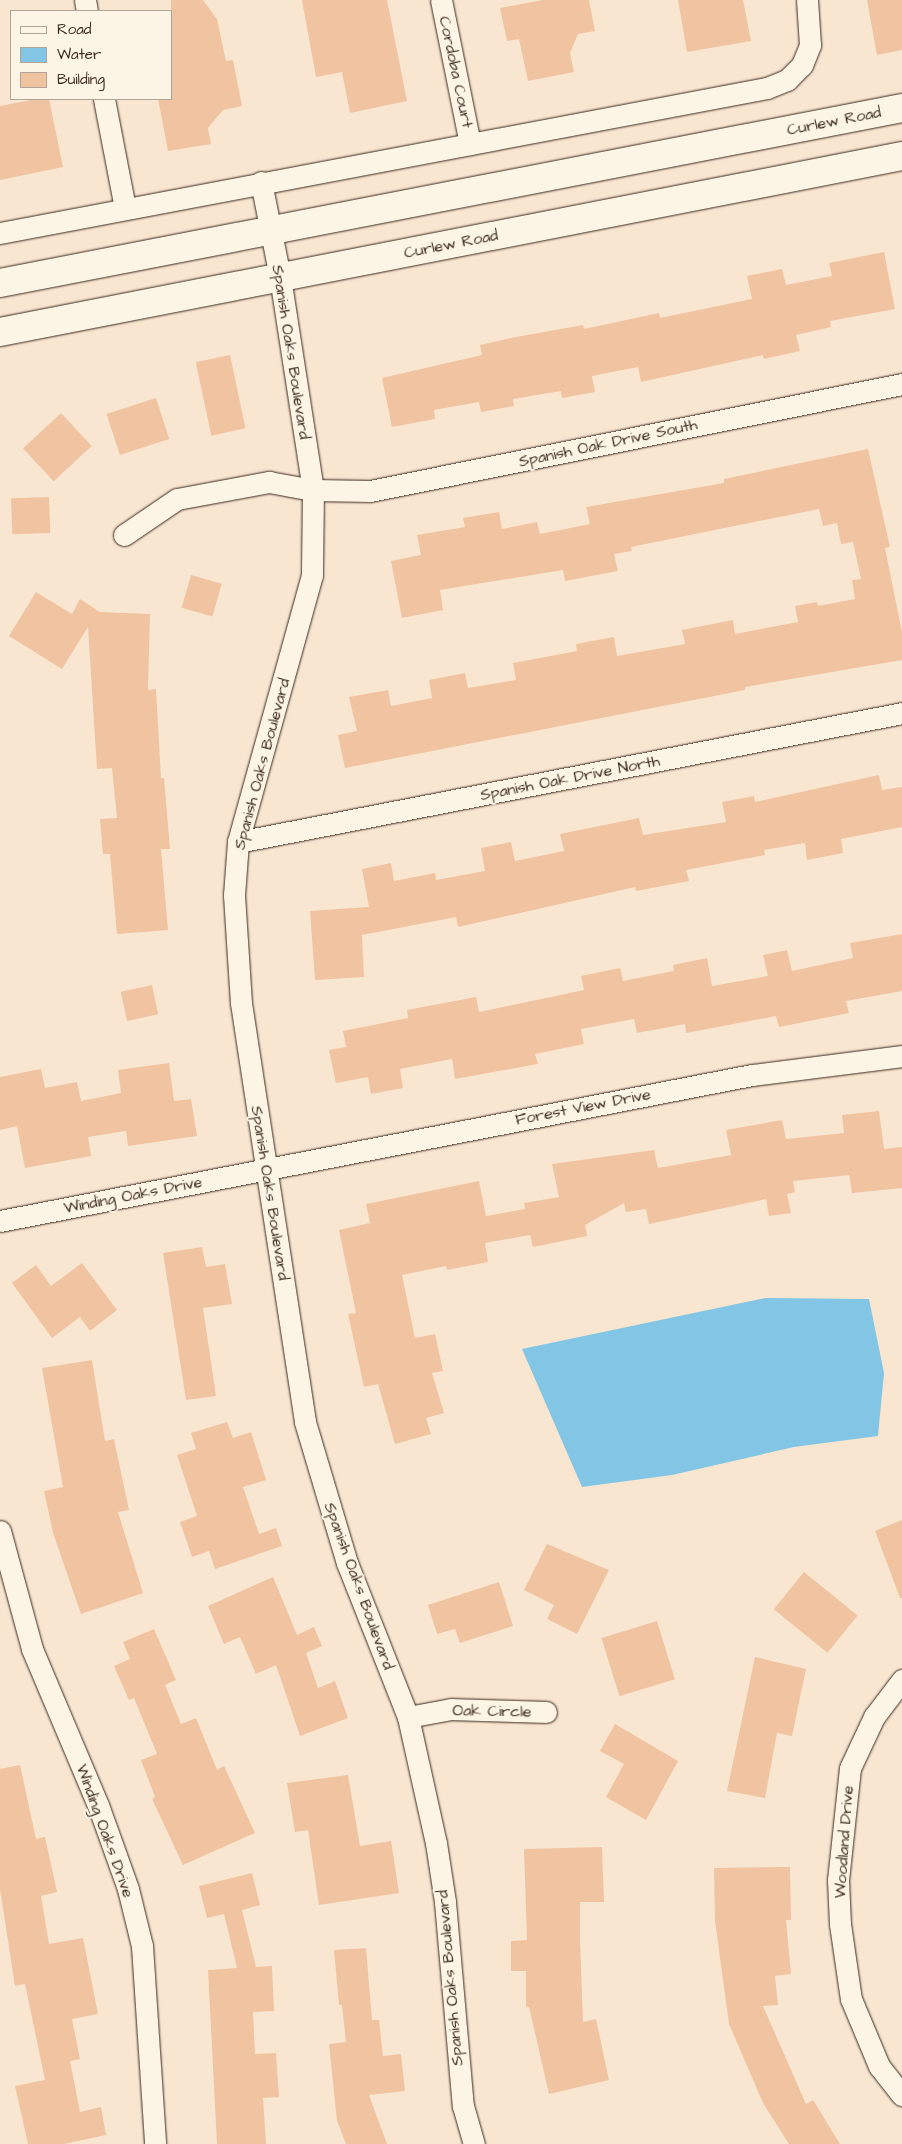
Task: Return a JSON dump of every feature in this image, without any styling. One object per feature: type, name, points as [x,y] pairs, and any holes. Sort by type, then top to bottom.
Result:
[{"type":"main road","name":"Curlew Road","points":[[3,283],[902,108]]},
{"type":"main road","name":"Curlew Road","points":[[0,332],[902,156]]},
{"type":"street","name":"Cordoba Court","points":[[441,0],[470,144]]},
{"type":"street","points":[[0,233],[261,182],[767,88],[787,80],[802,65],[810,45],[807,0]]},
{"type":"street","points":[[104,100],[125,208]]},
{"type":"street","name":"Spanish Oaks Boulevard","points":[[261,182],[280,277],[314,490],[312,575],[238,842],[234,895],[241,1003],[305,1422],[317,1469],[347,1563],[408,1717],[444,1892],[459,2079],[463,2106],[474,2144]]},
{"type":"street","name":"Spanish Oak Drive South","points":[[124,535],[177,499],[269,482],[314,490],[370,491],[902,384]]},
{"type":"street","name":"Spanish Oak Drive North","points":[[238,842],[902,713]]},
{"type":"street","name":"Forest View Drive","points":[[265,1168],[752,1075],[902,1056]]},
{"type":"street","name":"Winding Oaks Drive","points":[[0,1222],[265,1168]]},
{"type":"street","name":"Winding Oaks Drive","points":[[0,1531],[32,1649],[98,1806],[128,1889],[142,1946],[155,2144]]},
{"type":"street","name":"Woodland Drive","points":[[902,1680],[874,1717],[850,1768],[838,1880],[840,1924],[851,1999],[879,2066],[902,2095]]},
{"type":"street","name":"Oak Circle","points":[[408,1717],[451,1710],[546,1712]]},
{"type":"water","points":[[765,1298],[869,1299],[884,1373],[878,1436],[794,1447],[672,1475],[582,1487],[522,1349]]},
{"type":"building","points":[[171,0],[203,0],[217,19],[226,61],[233,60],[242,106],[223,110],[208,128],[211,144],[168,151],[158,100],[172,100]]},
{"type":"building","points":[[302,0],[387,0],[407,101],[350,113],[342,72],[316,77]]},
{"type":"building","points":[[543,0],[589,0],[595,31],[578,34],[570,53],[574,72],[528,81],[519,39],[507,41],[500,8]]},
{"type":"building","points":[[678,0],[743,0],[751,41],[687,52]]},
{"type":"building","points":[[867,0],[902,0],[902,50],[877,55]]},
{"type":"building","points":[[31,100],[49,100],[63,167],[0,180],[0,106]]},
{"type":"building","points":[[884,252],[895,309],[830,321],[831,327],[796,335],[800,351],[764,359],[763,355],[641,382],[638,367],[592,376],[595,392],[562,398],[561,391],[513,399],[514,406],[481,412],[479,402],[434,410],[435,419],[392,427],[382,378],[482,355],[480,345],[516,337],[583,325],[584,329],[659,313],[660,318],[752,299],[747,276],[782,269],[786,285],[832,276],[829,263]]},
{"type":"building","points":[[230,355],[246,428],[211,436],[196,362]]},
{"type":"building","points":[[156,398],[169,439],[120,455],[107,414]]},
{"type":"building","points":[[61,413],[92,446],[54,481],[23,448]]},
{"type":"building","points":[[868,449],[890,547],[885,548],[902,632],[902,660],[745,687],[745,690],[345,768],[338,735],[357,731],[349,697],[388,690],[391,706],[432,698],[429,680],[465,673],[468,688],[516,680],[513,663],[577,651],[576,644],[614,637],[617,656],[685,644],[682,630],[733,620],[735,634],[798,622],[795,606],[817,602],[818,606],[855,599],[852,580],[861,579],[853,542],[841,544],[837,523],[823,526],[819,509],[631,547],[632,551],[614,554],[618,571],[565,581],[563,570],[440,590],[443,610],[402,618],[391,561],[421,555],[417,535],[465,527],[463,518],[499,512],[502,529],[537,522],[540,534],[590,524],[586,507],[724,483],[724,479]]},
{"type":"building","points":[[49,497],[50,533],[12,534],[11,498]]},
{"type":"building","points":[[191,575],[222,584],[212,617],[182,608]]},
{"type":"building","points":[[36,592],[72,614],[80,599],[100,612],[150,614],[148,690],[156,689],[161,778],[164,778],[170,849],[161,849],[168,930],[117,934],[110,854],[103,854],[100,819],[117,818],[112,768],[97,769],[88,627],[62,669],[9,636]]},
{"type":"building","points":[[879,775],[882,790],[902,787],[902,827],[841,839],[843,853],[807,860],[805,843],[764,850],[765,855],[686,870],[689,881],[636,891],[635,887],[458,927],[456,917],[362,935],[364,977],[315,980],[310,911],[369,907],[362,869],[391,863],[394,881],[435,873],[436,880],[485,871],[481,848],[511,842],[515,861],[564,851],[560,834],[639,818],[643,835],[726,822],[722,802],[754,796],[755,802]]},
{"type":"building","points":[[902,934],[902,991],[846,1001],[849,1013],[779,1027],[776,1016],[686,1033],[685,1024],[637,1033],[634,1019],[581,1029],[584,1044],[535,1054],[538,1064],[455,1079],[452,1059],[400,1069],[403,1088],[371,1094],[368,1077],[336,1083],[329,1050],[346,1047],[343,1031],[408,1018],[407,1010],[476,997],[479,1012],[584,990],[581,976],[620,968],[623,981],[674,971],[673,965],[707,958],[712,986],[768,976],[763,955],[787,950],[792,971],[853,958],[850,943]]},
{"type":"building","points":[[152,985],[158,1014],[127,1021],[121,992]]},
{"type":"building","points":[[169,1063],[174,1101],[191,1099],[197,1136],[128,1146],[126,1131],[88,1137],[91,1156],[25,1168],[17,1126],[0,1130],[0,1077],[41,1069],[45,1088],[77,1082],[81,1101],[121,1093],[118,1070]]},
{"type":"building","points":[[879,1111],[884,1149],[902,1147],[902,1188],[852,1193],[849,1175],[793,1181],[795,1192],[787,1194],[791,1213],[769,1216],[766,1199],[649,1224],[646,1209],[626,1212],[624,1203],[585,1225],[587,1236],[533,1247],[530,1235],[485,1243],[488,1262],[447,1270],[446,1266],[402,1275],[415,1338],[435,1334],[443,1371],[432,1373],[444,1413],[426,1418],[431,1434],[395,1444],[378,1384],[364,1387],[348,1314],[356,1313],[339,1230],[370,1223],[366,1204],[479,1181],[486,1216],[525,1209],[524,1203],[559,1197],[552,1164],[654,1150],[658,1168],[731,1155],[726,1130],[782,1120],[786,1139],[844,1133],[842,1115]]},
{"type":"building","points":[[202,1247],[206,1267],[225,1264],[232,1304],[203,1308],[216,1396],[186,1400],[163,1253]]},
{"type":"building","points":[[82,1263],[117,1310],[90,1331],[80,1317],[52,1338],[12,1283],[36,1265],[51,1286]]},
{"type":"building","points":[[92,1360],[105,1441],[114,1439],[129,1510],[118,1512],[143,1593],[81,1614],[53,1533],[44,1491],[63,1487],[42,1368]]},
{"type":"building","points":[[227,1422],[233,1438],[251,1432],[266,1480],[243,1487],[259,1534],[276,1528],[282,1546],[215,1569],[209,1551],[192,1557],[180,1522],[197,1516],[177,1455],[196,1449],[191,1433]]},
{"type":"building","points":[[902,1520],[902,1598],[900,1598],[875,1531]]},
{"type":"building","points":[[547,1544],[609,1570],[577,1634],[547,1619],[554,1605],[524,1590]]},
{"type":"building","points":[[804,1572],[858,1615],[827,1653],[774,1609]]},
{"type":"building","points":[[273,1577],[297,1635],[314,1627],[322,1646],[306,1653],[318,1688],[335,1681],[348,1718],[300,1736],[276,1665],[256,1674],[240,1637],[224,1644],[208,1606]]},
{"type":"building","points":[[499,1582],[513,1626],[460,1643],[455,1629],[437,1634],[428,1605]]},
{"type":"building","points":[[657,1621],[675,1679],[619,1696],[602,1638]]},
{"type":"building","points":[[154,1629],[176,1680],[165,1685],[181,1724],[196,1718],[217,1770],[224,1766],[255,1833],[183,1865],[152,1799],[155,1797],[141,1760],[157,1754],[134,1698],[129,1700],[114,1666],[130,1659],[123,1642]]},
{"type":"building","points":[[755,1657],[806,1669],[792,1736],[777,1733],[765,1798],[727,1791]]},
{"type":"building","points":[[615,1724],[678,1761],[646,1820],[606,1797],[624,1764],[600,1751]]},
{"type":"building","points":[[20,1765],[36,1839],[45,1837],[57,1892],[41,1896],[49,1944],[83,1938],[98,2014],[72,2019],[80,2059],[70,2061],[80,2112],[101,2107],[106,2135],[64,2144],[28,2144],[15,2086],[45,2080],[25,1984],[15,1986],[0,1889],[0,1769]]},
{"type":"building","points":[[348,1775],[360,1846],[391,1841],[399,1893],[319,1905],[308,1830],[295,1832],[287,1783]]},
{"type":"building","points":[[602,1847],[604,1902],[580,1902],[580,1940],[583,2022],[596,2019],[609,2080],[549,2094],[529,2007],[526,2007],[526,1971],[511,1971],[511,1941],[527,1940],[524,1849]]},
{"type":"building","points":[[790,1867],[791,1920],[786,1920],[791,1974],[775,1976],[778,2005],[763,2006],[806,2104],[813,2100],[840,2144],[789,2144],[763,2103],[729,2024],[715,1921],[714,1868]]},
{"type":"building","points":[[252,1873],[260,1905],[242,1910],[256,1967],[272,1966],[274,2011],[253,2012],[255,2054],[276,2053],[279,2097],[263,2098],[266,2144],[217,2144],[208,1970],[237,1968],[224,1914],[207,1918],[199,1886]]},
{"type":"building","points":[[366,1948],[372,2020],[379,2020],[383,2056],[401,2054],[405,2091],[369,2095],[387,2144],[346,2144],[337,2121],[329,2044],[346,2042],[342,2005],[339,2005],[334,1950]]}]
